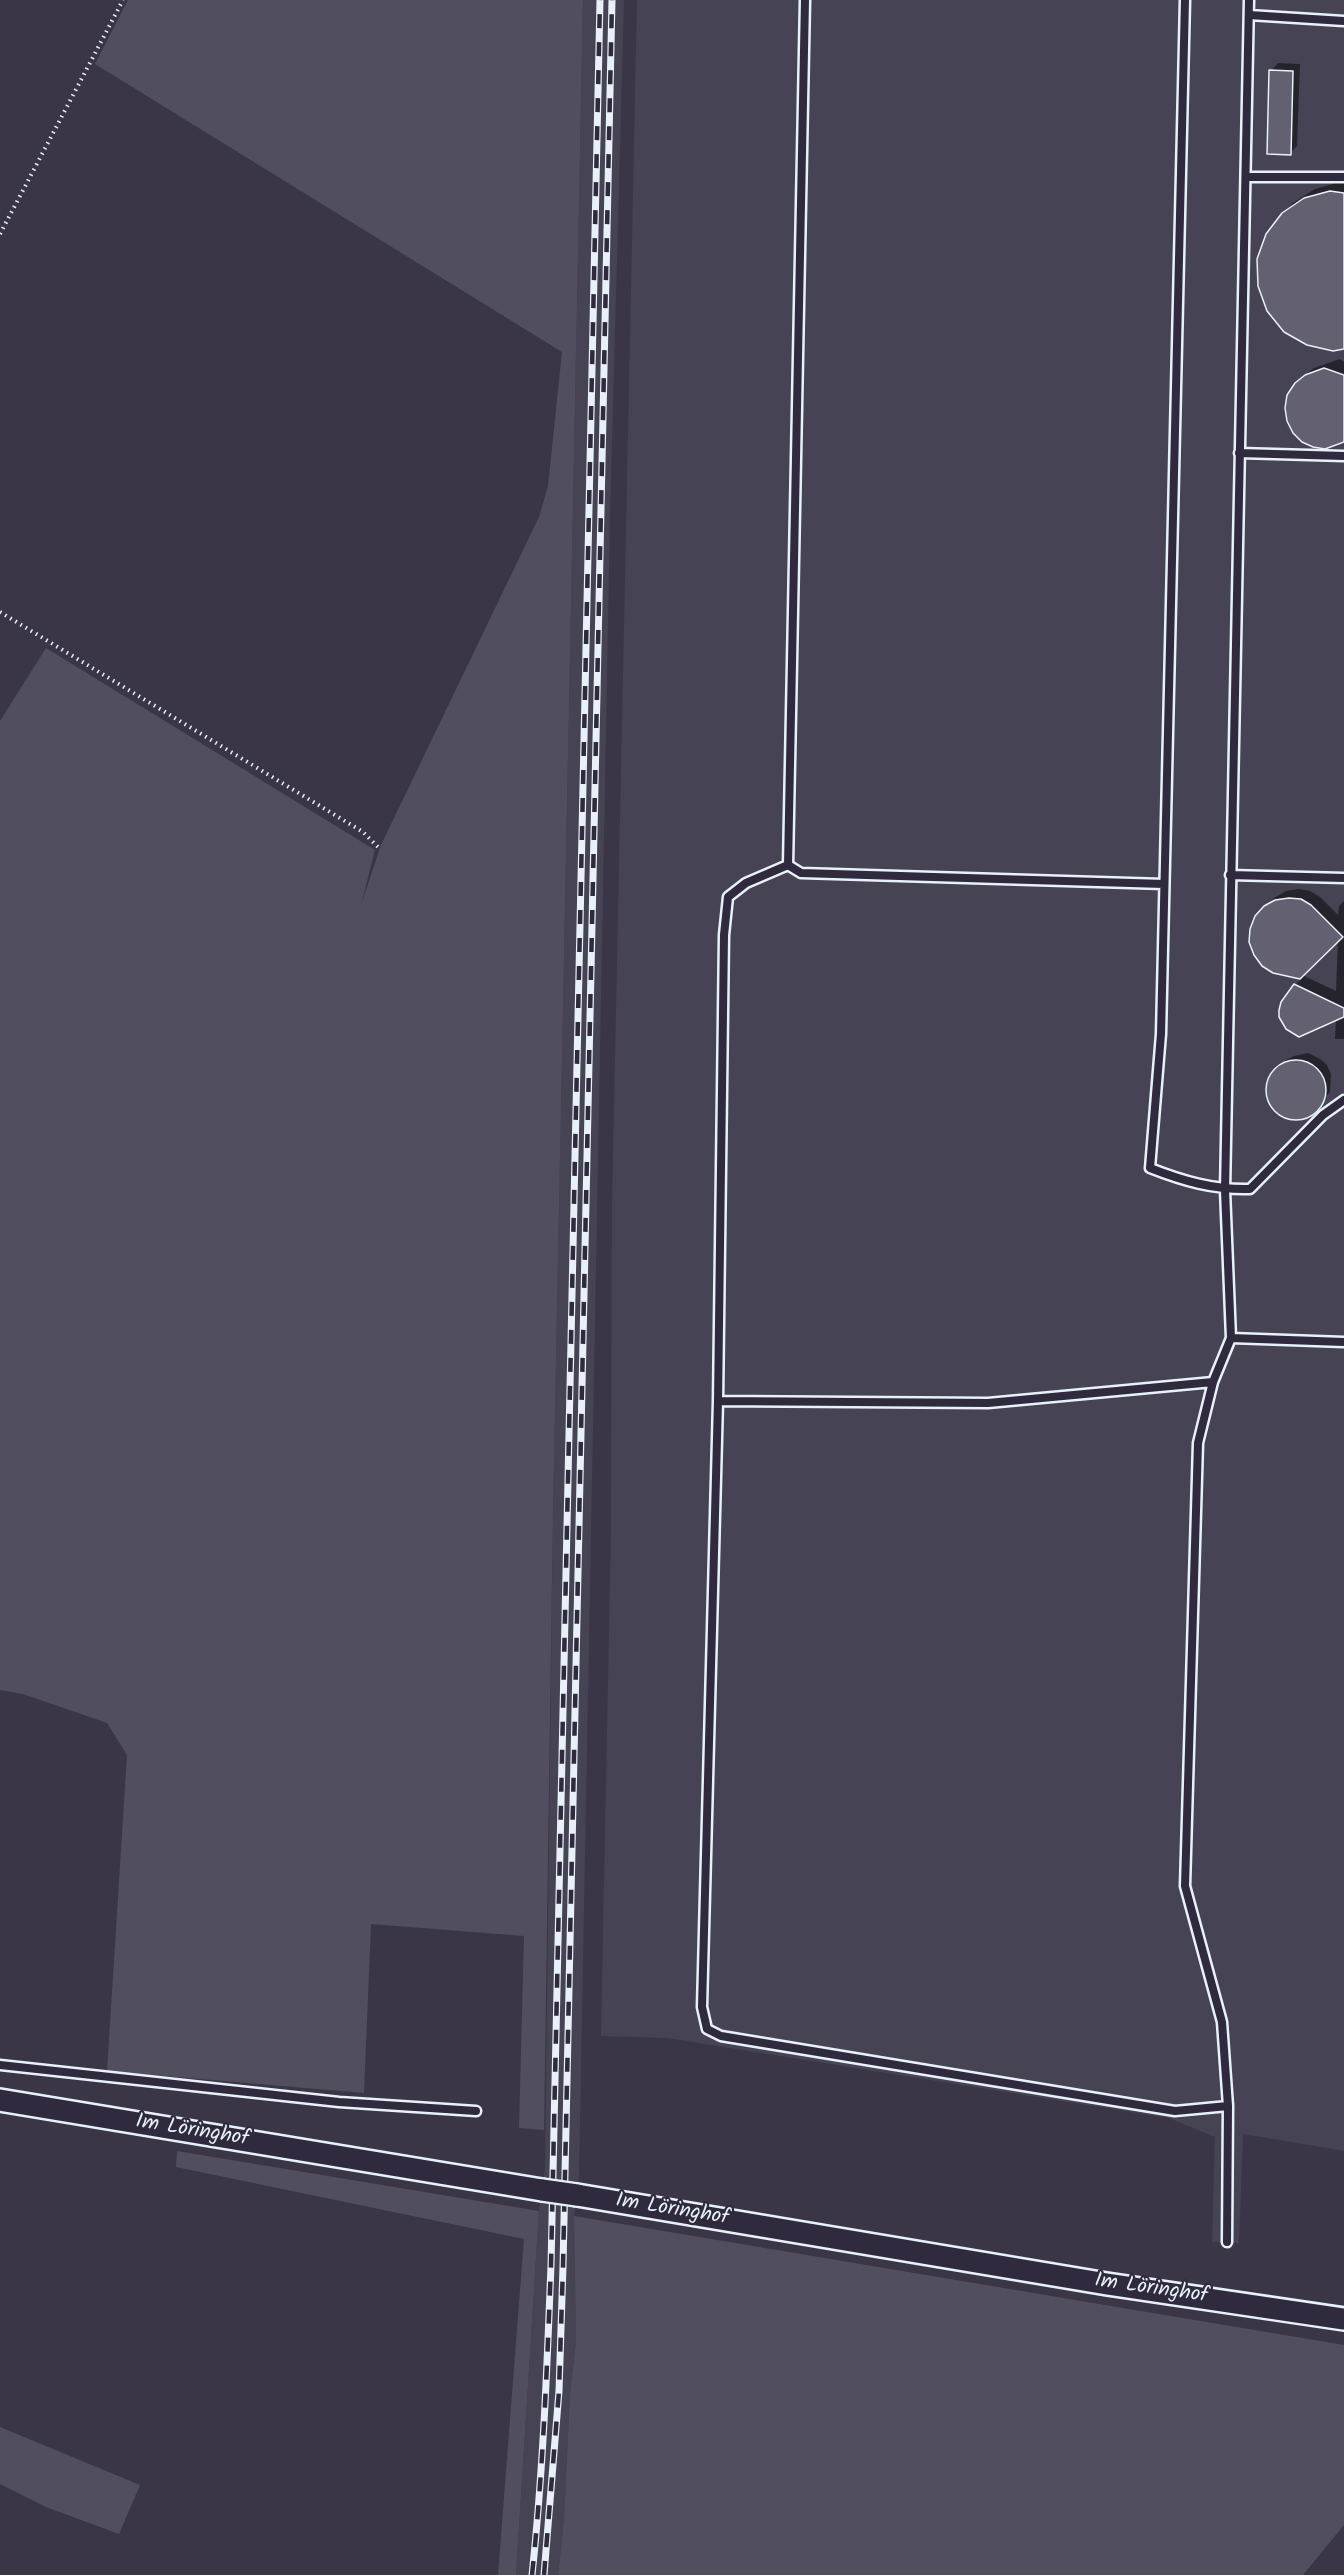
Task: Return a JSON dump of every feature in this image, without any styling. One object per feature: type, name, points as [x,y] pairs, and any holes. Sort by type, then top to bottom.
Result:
[{"type":"street","name":"Im Löringhof","points":[[0,2100],[1107,2284],[1344,2319]]},
{"type":"lane","points":[[788,865],[805,0]]},
{"type":"lane","points":[[1185,0],[1161,1034],[1150,1168],[1179,1180],[1224,1190],[1250,1189],[1323,1115],[1344,1100]]},
{"type":"lane","points":[[1227,2242],[1228,2106],[1222,2022],[1185,1886],[1198,1443],[1213,1382],[1231,1338],[1224,1190],[1249,0]]},
{"type":"lane","points":[[1249,15],[1344,21]]},
{"type":"lane","points":[[1246,177],[1344,177]]},
{"type":"lane","points":[[1239,453],[1344,456]]},
{"type":"lane","points":[[788,865],[801,873],[1164,884]]},
{"type":"lane","points":[[788,865],[746,883],[728,897],[724,935],[718,1401],[702,2007],[707,2029],[721,2036],[1175,2111],[1228,2106]]},
{"type":"lane","points":[[1230,876],[1344,878]]},
{"type":"lane","points":[[1231,1338],[1344,1342]]},
{"type":"lane","points":[[718,1401],[988,1403],[1213,1382]]},
{"type":"lane","points":[[0,2065],[339,2102],[476,2111]]},
{"type":"path","points":[[0,234],[123,0]]},
{"type":"path","points":[[0,612],[363,832],[378,847]]},
{"type":"shaded area","points":[[128,0],[583,0],[553,1511],[544,2130],[519,2128],[524,1936],[371,1924],[364,2093],[107,2071],[127,1755],[107,1723],[23,1694],[0,1690],[0,721],[46,648],[375,850],[361,905],[381,845],[539,517],[548,486],[562,352],[95,64]]},
{"type":"shaded area","points":[[583,0],[624,0],[610,514],[579,2174],[574,2217],[576,2341],[570,2393],[564,2519],[558,2575],[516,2575],[539,2211],[545,2169],[553,1511]]},
{"type":"shaded area","points":[[637,0],[1344,0],[1344,2151],[1243,2134],[1239,2243],[1212,2242],[1215,2137],[1169,2118],[668,2038],[601,2036],[611,1529],[612,1204]]},
{"type":"shaded area","points":[[177,2151],[539,2211],[516,2575],[498,2575],[524,2239],[176,2167]]},
{"type":"shaded area","points":[[574,2216],[1344,2345],[1344,2525],[1303,2575],[558,2575],[564,2519],[570,2393],[576,2341]]},
{"type":"shaded area","points":[[0,2427],[140,2485],[119,2534],[46,2507],[0,2484]]},
{"type":"building","points":[[1269,70],[1293,71],[1291,155],[1267,154]]},
{"type":"building","points":[[1330,191],[1344,193],[1344,349],[1333,351],[1307,345],[1284,332],[1267,311],[1258,286],[1257,259],[1266,234],[1282,213],[1304,198]]},
{"type":"building","points":[[1324,368],[1344,375],[1344,442],[1325,449],[1302,442],[1293,433],[1287,421],[1285,408],[1287,395],[1295,383],[1305,375]]},
{"type":"building","points":[[1301,899],[1311,905],[1343,937],[1300,979],[1273,973],[1262,966],[1249,942],[1250,929],[1255,916],[1264,906],[1275,900]]},
{"type":"building","points":[[1294,984],[1344,1008],[1344,1017],[1299,1037],[1286,1029],[1279,1017],[1279,1010],[1281,1002]]},
{"type":"building","points":[[1296,1060],[1317,1069],[1326,1090],[1317,1111],[1296,1120],[1275,1111],[1266,1090],[1275,1069]]},
{"type":"railway","points":[[532,2575],[542,2459],[551,2265],[600,0]]},
{"type":"railway","points":[[544,2575],[559,2391],[563,2266],[612,0]]}]
